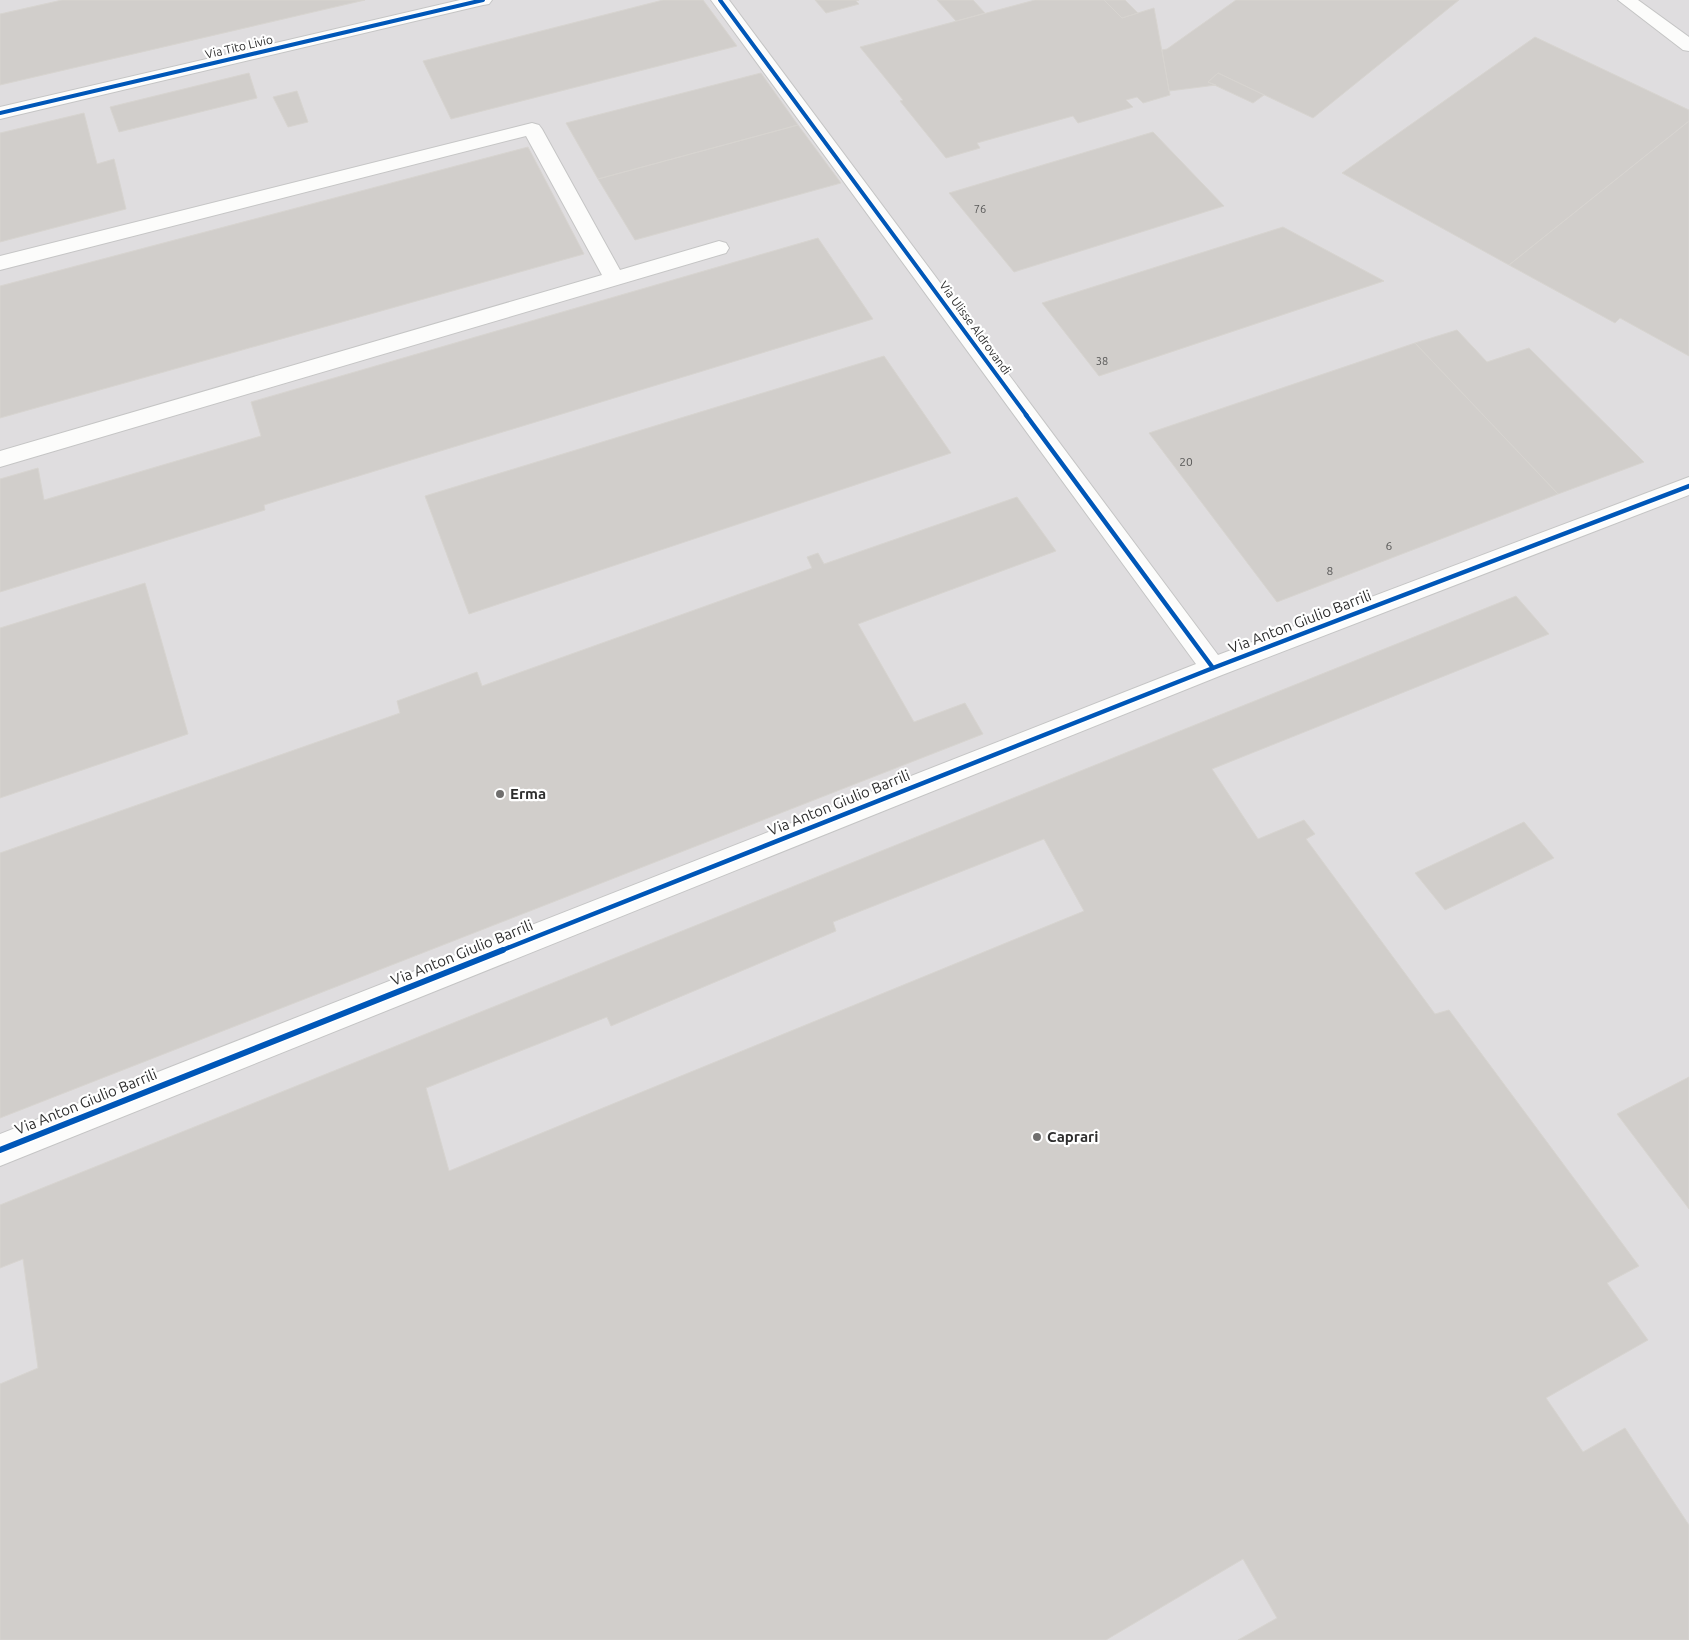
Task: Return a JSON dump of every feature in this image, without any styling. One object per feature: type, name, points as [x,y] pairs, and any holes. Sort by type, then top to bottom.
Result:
[{"type":"street","name":"Via Tito Livio","points":[[0,113],[483,0]]},
{"type":"street","name":"Via Ulisse Aldrovandi","points":[[720,0],[1213,668]]},
{"type":"street","points":[[1627,0],[1689,46]]},
{"type":"street","points":[[0,263],[532,129],[615,279]]},
{"type":"street","points":[[0,459],[719,248]]},
{"type":"street","name":"Via Anton Giulio Barrili","points":[[0,1150],[1213,668],[1689,486]]},
{"type":"shaded area","points":[[0,0],[1689,0],[1689,1640],[0,1640]]},
{"type":"building","points":[[62,0],[365,0],[0,85],[0,14]]},
{"type":"building","points":[[663,0],[703,0],[737,46],[451,119],[423,61]]},
{"type":"building","points":[[815,0],[859,0],[856,1],[859,4],[826,13]]},
{"type":"building","points":[[937,0],[973,0],[985,13],[956,21]]},
{"type":"building","points":[[1035,0],[1104,0],[1122,18],[1154,8],[1170,95],[1143,103],[1137,97],[1126,100],[1133,107],[1078,123],[1073,116],[977,143],[980,148],[946,158],[900,101],[903,100],[860,47]]},
{"type":"building","points":[[1104,0],[1125,0],[1138,13],[1122,18]]},
{"type":"building","points":[[1236,0],[1459,0],[1313,118],[1218,73],[1208,82],[1216,85],[1169,91],[1162,50],[1167,49]]},
{"type":"building","points":[[1535,37],[1689,110],[1689,121],[1509,265],[1342,173]]},
{"type":"building","points":[[249,73],[257,98],[119,132],[110,107]]},
{"type":"building","points":[[761,73],[798,125],[598,179],[566,123]]},
{"type":"building","points":[[1218,73],[1264,95],[1253,103],[1208,82]]},
{"type":"building","points":[[297,91],[308,122],[288,127],[273,97]]},
{"type":"building","points":[[84,113],[97,164],[114,159],[126,209],[0,242],[0,133]]},
{"type":"building","points":[[1689,121],[1689,356],[1620,318],[1615,323],[1509,265]]},
{"type":"building","points":[[798,125],[841,183],[635,240],[598,179]]},
{"type":"building","points":[[1153,132],[1224,206],[1014,272],[949,193]]},
{"type":"building","points":[[528,147],[584,254],[0,418],[0,286]]},
{"type":"building","points":[[1283,227],[1384,281],[1099,376],[1042,303]]},
{"type":"building","points":[[818,238],[873,319],[264,505],[265,510],[0,592],[0,479],[38,468],[44,500],[261,436],[251,402]]},
{"type":"building","points":[[1457,330],[1487,362],[1529,348],[1644,462],[1558,494],[1415,343]]},
{"type":"building","points":[[1415,343],[1558,494],[1277,602],[1149,433]]},
{"type":"building","points":[[884,356],[951,453],[469,614],[425,496]]},
{"type":"building","name":"Erma","points":[[1017,497],[1056,551],[858,624],[914,722],[965,703],[983,734],[0,1118],[0,853],[400,713],[397,701],[477,672],[482,686],[812,568],[807,557],[818,553],[824,564]]},
{"type":"building","points":[[145,583],[188,734],[0,798],[0,628]]},
{"type":"building","name":"Caprari","points":[[1516,596],[1549,634],[1212,769],[1258,839],[1304,820],[1315,834],[1306,839],[1435,1014],[1449,1010],[1639,1266],[1607,1283],[1648,1340],[1546,1398],[1583,1452],[1625,1428],[1689,1525],[1689,1640],[1238,1640],[1277,1618],[1243,1559],[1106,1640],[0,1640],[0,1384],[38,1368],[23,1259],[0,1268],[0,1205]],"holes":[[[1044,839],[1084,911],[449,1171],[426,1088],[607,1017],[611,1026],[836,931],[833,922]]]},
{"type":"building","points":[[1524,822],[1554,858],[1445,910],[1415,873]]},
{"type":"building","points":[[1689,1077],[1689,1209],[1617,1114]]},
{"type":"cycle path","points":[[0,113],[483,0]]},
{"type":"cycle path","points":[[720,0],[1213,668]]},
{"type":"cycle path","points":[[0,1150],[1213,668],[1689,486]]},
{"type":"place","name":"Erma","points":[[500,794]]},
{"type":"place","name":"Caprari","points":[[1037,1137]]}]
